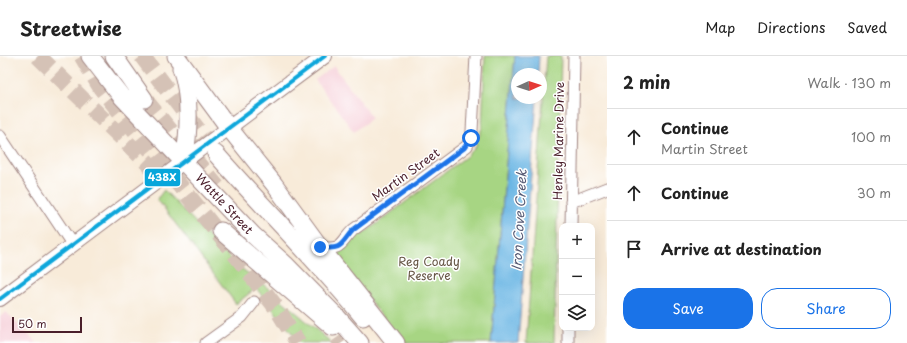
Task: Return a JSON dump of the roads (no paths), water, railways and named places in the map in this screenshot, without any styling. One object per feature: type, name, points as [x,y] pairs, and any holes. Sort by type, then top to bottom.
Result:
[{"type":"highway","name":"Wattle Street","points":[[80,56],[87,65],[113,87],[253,234],[338,318],[360,343]]},
{"type":"highway","name":"Wattle Street","points":[[90,56],[113,87]]},
{"type":"highway","points":[[114,56],[144,99]]},
{"type":"highway","points":[[177,57],[228,128],[274,184],[320,247],[396,343]]},
{"type":"highway","points":[[177,57],[186,80],[186,144],[184,161]]},
{"type":"highway","points":[[216,154],[249,192],[307,253],[362,316],[383,343]]},
{"type":"highway","points":[[221,231],[352,343]]},
{"type":"main road","points":[[0,299],[325,56]]},
{"type":"street","name":"Martin Street","points":[[320,247],[331,248],[340,246],[350,233],[358,226],[469,143],[473,119],[476,56]]},
{"type":"street","name":"Henley Marine Drive","points":[[570,223],[574,56]]},
{"type":"street","points":[[0,136],[72,244]]},
{"type":"street","points":[[571,202],[607,188]]},
{"type":"street","points":[[206,343],[242,317],[254,302]]},
{"type":"street","points":[[568,331],[568,343]]},
{"type":"water","name":"Iron Cove Creek","points":[[515,56],[539,56],[538,68],[514,68]]},
{"type":"water","name":"Iron Cove Creek","points":[[511,104],[537,104],[518,343],[491,343]]},
{"type":"tunnel","points":[[38,56],[157,172]]},
{"type":"tunnel","points":[[82,56],[101,88],[240,260],[278,310],[298,343]]},
{"type":"tunnel","points":[[142,56],[216,154]]},
{"type":"tunnel","points":[[144,99],[217,187]]},
{"type":"tunnel","points":[[323,317],[342,343]]},
{"type":"park label","name":"Reg Coady Reserve","points":[[429,269]]}]
